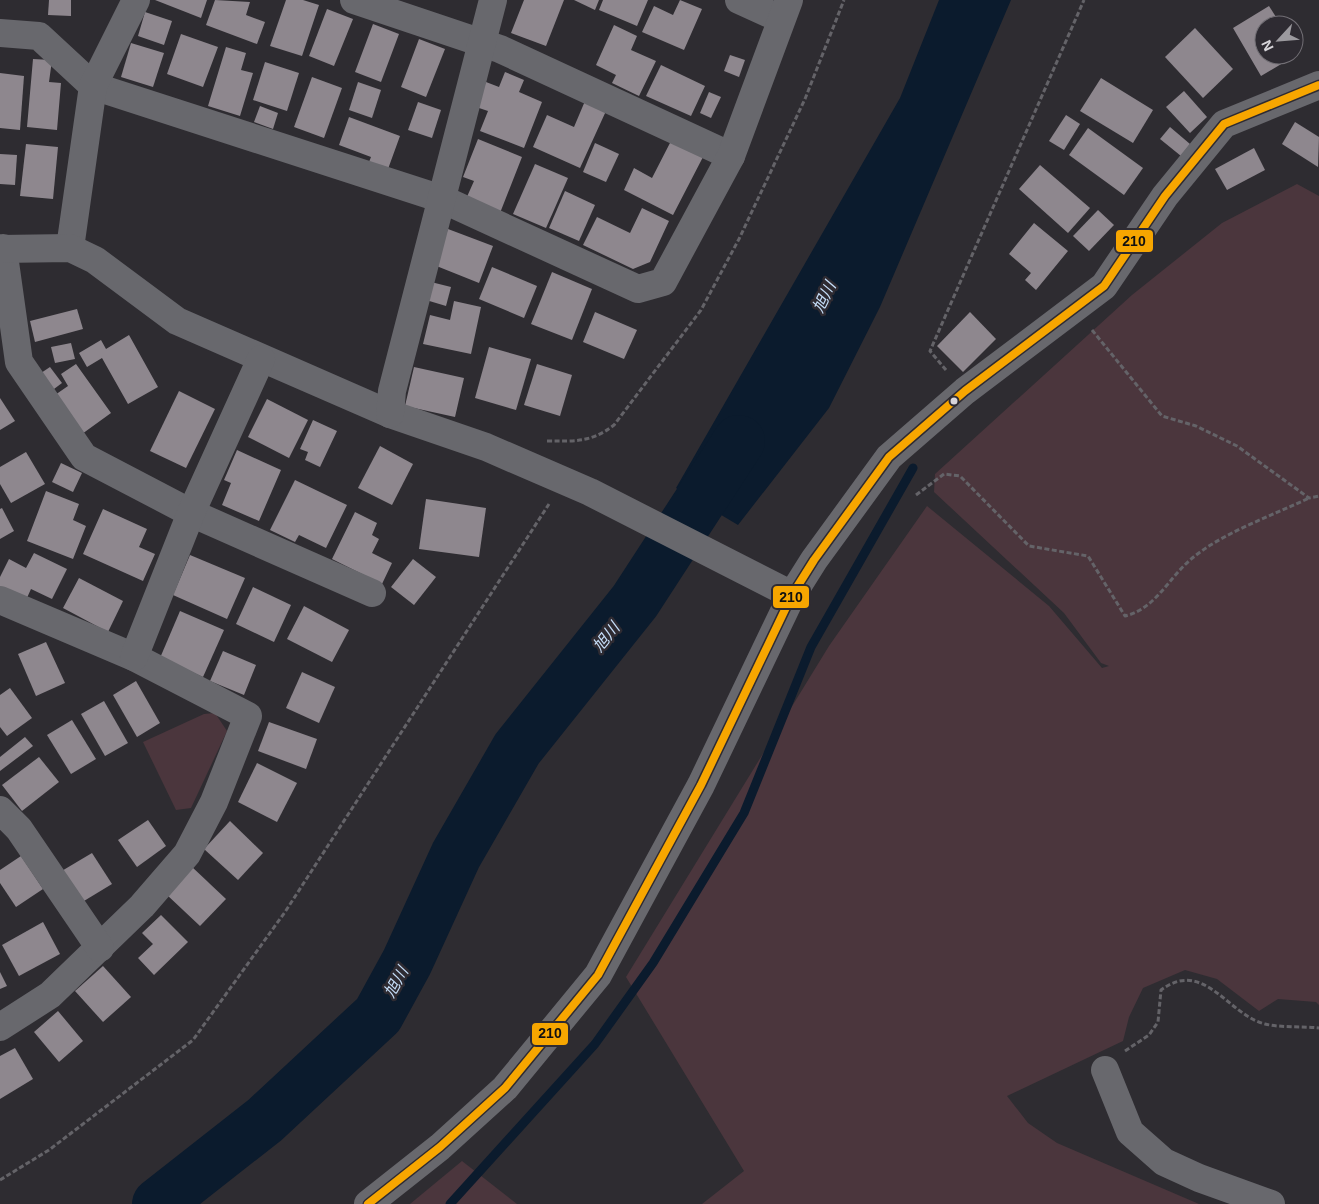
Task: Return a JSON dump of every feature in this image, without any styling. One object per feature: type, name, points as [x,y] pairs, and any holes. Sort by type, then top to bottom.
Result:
[{"type":"street","points":[[70,248],[93,86],[136,0]]},
{"type":"street","points":[[354,0],[500,49],[732,156]]},
{"type":"street","points":[[390,414],[392,391],[493,0]]},
{"type":"street","points":[[0,33],[39,36],[93,86],[442,199],[638,289],[663,282],[732,156],[785,10],[739,0]]},
{"type":"street","points":[[368,1204],[440,1147],[505,1088],[598,975],[701,785],[792,595],[814,560],[889,458],[965,391],[1104,286],[1165,196],[1224,124],[1319,85]]},
{"type":"street","points":[[372,593],[191,513],[84,457],[19,362],[2,248],[70,248],[95,260],[177,321],[390,414],[486,447],[590,492],[792,595]]},
{"type":"street","points":[[134,658],[191,513],[261,359]]},
{"type":"street","points":[[0,600],[134,658],[248,716],[214,802],[186,854],[142,906],[50,996],[0,1027]]},
{"type":"street","points":[[0,810],[19,829],[100,948]]},
{"type":"street","points":[[1104,1070],[1130,1132],[1164,1162],[1199,1178],[1272,1204]]},
{"type":"path","points":[[546,440],[575,442],[599,436],[614,425],[701,310],[739,239],[805,99],[844,0]]},
{"type":"path","points":[[965,391],[930,351],[1084,0]]},
{"type":"path","points":[[1091,330],[1162,416],[1196,426],[1237,446],[1309,498]]},
{"type":"path","points":[[916,494],[944,474],[960,476],[1029,546],[1088,556],[1125,616],[1136,613],[1162,593],[1190,560],[1223,538],[1309,498],[1319,496]]},
{"type":"path","points":[[0,1180],[49,1150],[193,1040],[285,912],[564,481]]},
{"type":"path","points":[[1127,1049],[1149,1035],[1158,1022],[1161,990],[1170,984],[1192,980],[1225,998],[1248,1017],[1265,1024],[1319,1028]]},
{"type":"shaded area","points":[[1297,184],[1319,196],[1319,1005],[1316,1002],[1278,999],[1259,1011],[1217,979],[1185,970],[1143,988],[1129,1017],[1123,1041],[1007,1096],[1028,1123],[1057,1143],[1199,1204],[702,1204],[744,1171],[626,977],[829,646],[927,506],[1049,606],[1102,668],[1109,666],[1101,663],[1064,613],[934,492],[935,474],[1132,295],[1222,223]]},
{"type":"shaded area","points":[[215,713],[227,731],[191,808],[176,810],[143,742],[204,714]]},
{"type":"shaded area","points":[[462,1161],[517,1204],[410,1204]]},
{"type":"water","points":[[939,0],[1011,0],[880,307],[829,408],[738,525],[676,488],[900,98]]},
{"type":"building","points":[[49,0],[71,0],[71,16],[48,15]]},
{"type":"building","points":[[155,0],[207,0],[201,18]]},
{"type":"building","points":[[215,0],[250,2],[246,15],[265,22],[257,44],[206,25]]},
{"type":"building","points":[[286,0],[303,0],[319,5],[302,56],[270,46]]},
{"type":"building","points":[[524,0],[564,0],[546,46],[511,33]]},
{"type":"building","points":[[574,0],[599,0],[595,10]]},
{"type":"building","points":[[603,0],[648,0],[637,26],[599,10]]},
{"type":"building","points":[[680,0],[702,9],[684,50],[642,32],[654,6],[673,15]]},
{"type":"building","points":[[1269,6],[1275,15],[1254,15]]},
{"type":"building","points":[[327,9],[353,19],[334,66],[309,56]]},
{"type":"building","points":[[145,12],[172,21],[164,45],[138,36]]},
{"type":"building","points":[[1254,15],[1254,64],[1233,28]]},
{"type":"building","points":[[373,24],[399,34],[381,82],[355,72]]},
{"type":"building","points":[[614,25],[637,36],[631,50],[656,61],[639,96],[612,83],[616,75],[596,65]]},
{"type":"building","points":[[1195,28],[1233,69],[1203,98],[1165,57]]},
{"type":"building","points":[[181,34],[218,47],[203,87],[167,74]]},
{"type":"building","points":[[419,39],[445,49],[426,97],[401,87]]},
{"type":"building","points":[[131,43],[164,53],[153,87],[121,77]]},
{"type":"building","points":[[226,47],[246,53],[241,70],[253,73],[240,116],[208,106]]},
{"type":"building","points":[[730,55],[745,60],[739,77],[724,71]]},
{"type":"building","points":[[33,59],[52,60],[49,82],[61,83],[57,130],[27,127]]},
{"type":"building","points":[[265,62],[299,73],[287,111],[253,100]]},
{"type":"building","points":[[661,65],[705,86],[691,116],[646,96]]},
{"type":"building","points":[[1255,65],[1280,65],[1261,76]]},
{"type":"building","points":[[505,72],[524,80],[519,92],[542,102],[524,148],[480,131],[488,111],[476,107],[486,82],[499,87]]},
{"type":"building","points":[[0,73],[24,76],[20,130],[0,128]]},
{"type":"building","points":[[312,77],[342,88],[324,138],[294,127]]},
{"type":"building","points":[[1101,78],[1153,110],[1133,143],[1080,111]]},
{"type":"building","points":[[358,82],[381,90],[372,118],[349,110]]},
{"type":"building","points":[[1184,91],[1207,117],[1190,133],[1166,107]]},
{"type":"building","points":[[709,92],[721,97],[711,118],[700,113]]},
{"type":"building","points":[[585,101],[606,111],[580,168],[533,147],[547,115],[574,127]]},
{"type":"building","points":[[418,102],[441,110],[432,138],[408,130]]},
{"type":"building","points":[[260,106],[278,113],[273,129],[254,122]]},
{"type":"building","points":[[1066,115],[1080,124],[1064,150],[1049,141]]},
{"type":"building","points":[[349,117],[400,136],[388,169],[369,162],[371,157],[339,145]]},
{"type":"building","points":[[1295,122],[1319,137],[1318,167],[1282,144]]},
{"type":"building","points":[[1170,127],[1190,144],[1181,156],[1160,139]]},
{"type":"building","points":[[1088,128],[1143,168],[1124,195],[1069,155]]},
{"type":"building","points":[[478,139],[522,157],[500,213],[466,199],[474,181],[463,177]]},
{"type":"building","points":[[671,141],[703,157],[673,215],[624,190],[634,168],[652,178]]},
{"type":"building","points":[[595,143],[619,154],[606,182],[583,172]]},
{"type":"building","points":[[26,144],[58,147],[53,199],[20,196]]},
{"type":"building","points":[[1254,148],[1265,170],[1227,190],[1215,169]]},
{"type":"building","points":[[0,154],[17,155],[15,185],[0,184]]},
{"type":"building","points":[[535,164],[568,178],[546,228],[513,214]]},
{"type":"building","points":[[1040,165],[1090,208],[1068,233],[1019,189]]},
{"type":"building","points":[[565,191],[595,205],[579,241],[549,228]]},
{"type":"building","points":[[642,208],[669,221],[650,262],[633,269],[583,245],[597,217],[630,233]]},
{"type":"building","points":[[1098,210],[1114,225],[1089,251],[1073,236]]},
{"type":"building","points":[[1034,223],[1068,251],[1036,290],[1025,280],[1031,273],[1009,254]]},
{"type":"building","points":[[448,229],[493,246],[479,283],[434,265]]},
{"type":"building","points":[[492,267],[537,286],[524,318],[479,299]]},
{"type":"building","points":[[552,272],[592,289],[572,340],[531,324]]},
{"type":"building","points":[[431,282],[451,287],[446,306],[426,300]]},
{"type":"building","points":[[454,301],[481,307],[471,354],[423,344],[430,315],[450,320]]},
{"type":"building","points":[[77,309],[83,329],[35,342],[30,321]]},
{"type":"building","points":[[595,312],[637,330],[624,359],[583,342]]},
{"type":"building","points":[[970,312],[996,339],[963,372],[937,346]]},
{"type":"building","points":[[129,335],[158,387],[128,404],[102,358],[87,367],[79,353],[101,340],[106,349]]},
{"type":"building","points":[[71,343],[75,359],[55,363],[51,347]]},
{"type":"building","points":[[489,347],[531,359],[516,410],[475,398]]},
{"type":"building","points":[[76,364],[111,413],[82,434],[55,395],[68,386],[61,374]]},
{"type":"building","points":[[537,364],[572,375],[560,416],[524,405]]},
{"type":"building","points":[[50,367],[62,383],[50,392],[38,375]]},
{"type":"building","points":[[414,367],[464,378],[455,417],[405,406]]},
{"type":"building","points":[[179,391],[215,409],[186,468],[150,451]]},
{"type":"building","points":[[0,398],[15,421],[0,430]]},
{"type":"building","points":[[267,399],[308,420],[289,458],[248,437]]},
{"type":"building","points":[[313,420],[337,431],[320,467],[305,460],[308,452],[300,449]]},
{"type":"building","points":[[380,446],[413,464],[392,505],[358,488]]},
{"type":"building","points":[[237,450],[281,470],[259,521],[222,505],[231,483],[224,480]]},
{"type":"building","points":[[26,452],[45,484],[11,503],[0,484],[0,467]]},
{"type":"building","points":[[61,463],[82,473],[73,492],[52,482]]},
{"type":"building","points":[[295,480],[347,505],[326,548],[299,535],[295,542],[270,530]]},
{"type":"building","points":[[46,491],[79,504],[73,520],[86,526],[73,559],[27,541]]},
{"type":"building","points":[[426,499],[486,508],[479,557],[419,549]]},
{"type":"building","points":[[2,508],[14,531],[0,539],[0,509]]},
{"type":"building","points":[[103,509],[147,529],[139,547],[155,554],[143,581],[83,554]]},
{"type":"building","points":[[355,512],[377,523],[372,535],[379,539],[372,553],[392,563],[382,584],[332,559]]},
{"type":"building","points":[[34,553],[67,569],[52,599],[31,589],[26,600],[0,587],[0,577],[9,559],[26,568]]},
{"type":"building","points":[[190,555],[245,578],[227,619],[173,595]]},
{"type":"building","points":[[413,559],[436,577],[414,605],[391,587]]},
{"type":"building","points":[[79,578],[123,601],[108,632],[63,608]]},
{"type":"building","points":[[253,587],[291,605],[274,642],[236,624]]},
{"type":"building","points":[[304,606],[349,630],[332,662],[287,639]]},
{"type":"building","points":[[180,611],[224,630],[203,677],[160,658]]},
{"type":"building","points":[[46,642],[65,683],[36,696],[18,654]]},
{"type":"building","points":[[223,651],[256,665],[244,695],[210,681]]},
{"type":"building","points":[[302,672],[335,687],[319,723],[286,708]]},
{"type":"building","points":[[136,681],[160,723],[137,737],[113,695]]},
{"type":"building","points":[[10,688],[32,718],[7,736],[0,727],[0,695]]},
{"type":"building","points":[[104,701],[128,743],[105,756],[81,714]]},
{"type":"building","points":[[72,720],[96,759],[71,774],[47,735]]},
{"type":"building","points":[[269,722],[317,739],[306,769],[258,751]]},
{"type":"building","points":[[25,737],[33,746],[0,771],[0,757]]},
{"type":"building","points":[[39,757],[59,782],[22,811],[2,785]]},
{"type":"building","points":[[257,763],[297,783],[277,822],[238,802]]},
{"type":"building","points":[[148,820],[166,846],[137,867],[118,840]]},
{"type":"building","points":[[230,821],[263,853],[238,880],[204,849]]},
{"type":"building","points":[[92,853],[112,884],[79,904],[60,872]]},
{"type":"building","points":[[21,856],[43,889],[16,907],[0,883],[0,870]]},
{"type":"building","points":[[191,866],[226,899],[200,926],[166,894]]},
{"type":"building","points":[[161,915],[188,942],[154,975],[138,958],[153,944],[142,933]]},
{"type":"building","points":[[43,922],[60,954],[19,976],[2,945]]},
{"type":"building","points":[[103,966],[131,997],[103,1022],[75,991]]},
{"type":"building","points":[[0,972],[7,986],[0,989]]},
{"type":"building","points":[[58,1011],[83,1041],[59,1062],[34,1032]]},
{"type":"building","points":[[15,1048],[33,1079],[0,1099],[0,1056]]},
{"type":"waterway","name":"旭川","points":[[158,1204],[265,1120],[378,1015],[407,962],[456,855],[517,749],[635,601],[739,441]]},
{"type":"waterway","points":[[450,1204],[595,1044],[653,963],[744,813],[811,647],[913,468]]},
{"type":"transit line","name":"210","points":[[368,1204],[440,1147],[505,1088],[598,975],[701,785],[792,595],[814,560],[889,457],[965,391],[1104,286],[1165,196],[1224,124],[1319,85]]}]
